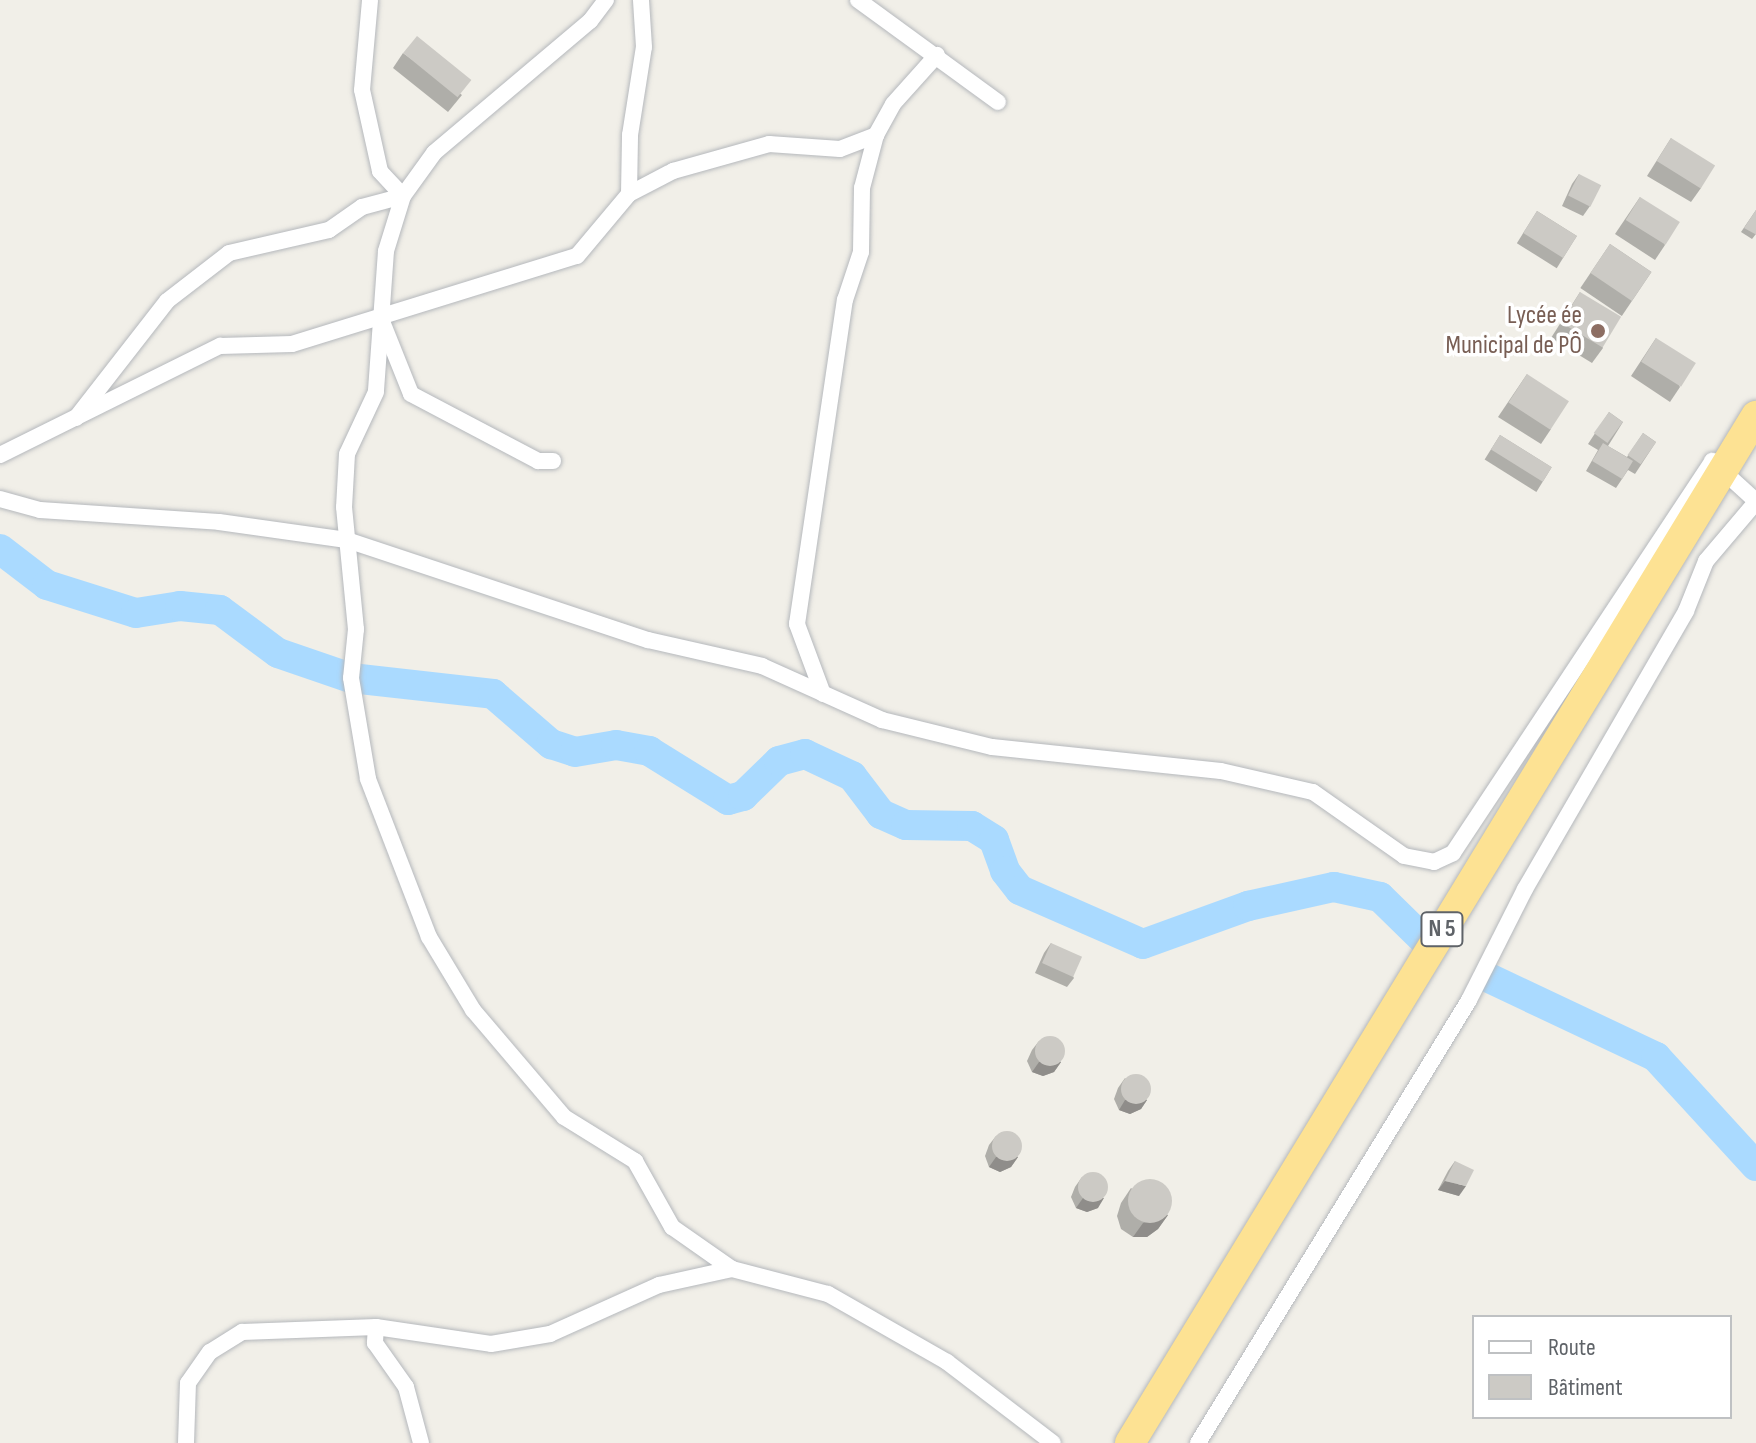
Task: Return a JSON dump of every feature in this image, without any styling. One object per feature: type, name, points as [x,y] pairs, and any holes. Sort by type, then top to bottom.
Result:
[{"type":"highway","name":"N 5","points":[[1130,1443],[1756,416]]},
{"type":"street","points":[[370,0],[362,90],[380,171],[403,196]]},
{"type":"street","points":[[606,0],[590,21],[434,153],[403,196],[386,251],[376,392],[347,454],[347,540],[356,629],[351,678],[368,779],[429,937],[473,1010],[564,1117],[635,1161],[672,1227],[732,1269],[828,1294],[947,1362],[1053,1443]]},
{"type":"street","points":[[629,194],[630,135],[644,47],[641,0]]},
{"type":"street","points":[[858,0],[998,102]]},
{"type":"street","points":[[823,694],[797,624],[845,300],[861,252],[862,188],[876,135],[893,104],[937,55]]},
{"type":"street","points":[[0,455],[220,346],[292,344],[577,256],[629,194],[673,171],[769,144],[840,149],[876,135]]},
{"type":"street","points":[[75,420],[167,301],[229,253],[329,230],[362,207],[403,196]]},
{"type":"street","points":[[381,319],[411,394],[538,461],[553,461]]},
{"type":"street","points":[[0,499],[40,510],[219,522],[347,540],[648,640],[762,666],[882,720],[992,747],[1221,771],[1313,792],[1404,856],[1434,862],[1453,853],[1712,461],[1756,502],[1706,561],[1686,611],[1525,889],[1469,1000],[1198,1443]]},
{"type":"street","points":[[186,1443],[188,1383],[210,1352],[242,1332],[376,1327],[491,1344],[550,1334],[659,1285],[732,1269]]},
{"type":"street","points":[[376,1327],[375,1343],[406,1387],[421,1443]]},
{"type":"building","points":[[417,36],[471,80],[458,97],[403,53]]},
{"type":"building","points":[[1671,138],[1715,166],[1701,188],[1657,161]]},
{"type":"building","points":[[1579,174],[1601,185],[1590,207],[1568,195]]},
{"type":"building","points":[[1640,197],[1680,222],[1666,245],[1626,220]]},
{"type":"building","points":[[1756,210],[1756,234],[1755,234],[1744,228]]},
{"type":"building","points":[[1537,211],[1577,236],[1563,258],[1523,233]]},
{"type":"building","points":[[1610,244],[1651,272],[1632,301],[1590,273]]},
{"type":"building","points":[[1580,292],[1621,317],[1603,348],[1561,323]]},
{"type":"building","points":[[1656,338],[1696,363],[1681,387],[1641,362]]},
{"type":"building","points":[[1527,374],[1569,401],[1550,430],[1508,403]]},
{"type":"building","points":[[1609,412],[1623,422],[1607,443],[1594,433]]},
{"type":"building","points":[[1643,433],[1656,442],[1641,464],[1628,455]]},
{"type":"building","points":[[1500,435],[1552,467],[1543,482],[1491,449]]},
{"type":"building","points":[[1603,443],[1633,461],[1622,479],[1592,461]]},
{"type":"building","points":[[1051,943],[1082,957],[1073,977],[1042,963]]},
{"type":"building","points":[[1050,1036],[1056,1037],[1064,1045],[1064,1057],[1056,1065],[1050,1066],[1044,1065],[1036,1057],[1035,1051],[1036,1045],[1044,1037]]},
{"type":"building","points":[[1136,1074],[1142,1075],[1150,1083],[1150,1095],[1142,1103],[1136,1104],[1130,1103],[1122,1095],[1121,1089],[1122,1083],[1130,1075]]},
{"type":"building","points":[[1007,1131],[1013,1132],[1021,1140],[1021,1152],[1013,1160],[1007,1161],[1001,1160],[993,1152],[992,1146],[993,1140],[1001,1132]]},
{"type":"building","points":[[1455,1161],[1474,1170],[1466,1186],[1445,1181]]},
{"type":"building","points":[[1093,1172],[1103,1177],[1108,1187],[1103,1197],[1093,1202],[1083,1197],[1078,1187],[1083,1177]]},
{"type":"building","points":[[1150,1179],[1165,1186],[1172,1201],[1165,1216],[1150,1223],[1135,1216],[1128,1201],[1135,1186]]},
{"type":"waterway","points":[[0,549],[47,585],[136,613],[180,606],[220,610],[278,653],[351,678],[493,694],[551,744],[575,752],[616,745],[649,751],[728,800],[743,796],[779,761],[805,754],[852,776],[881,814],[906,825],[972,826],[994,840],[1005,871],[1020,890],[1143,944],[1248,906],[1334,887],[1380,897],[1423,939]]},
{"type":"waterway","points":[[1489,978],[1656,1057],[1756,1166]]},
{"type":"place","name":"Lycée ée Municipal de PÔ","points":[[1598,331]]}]
